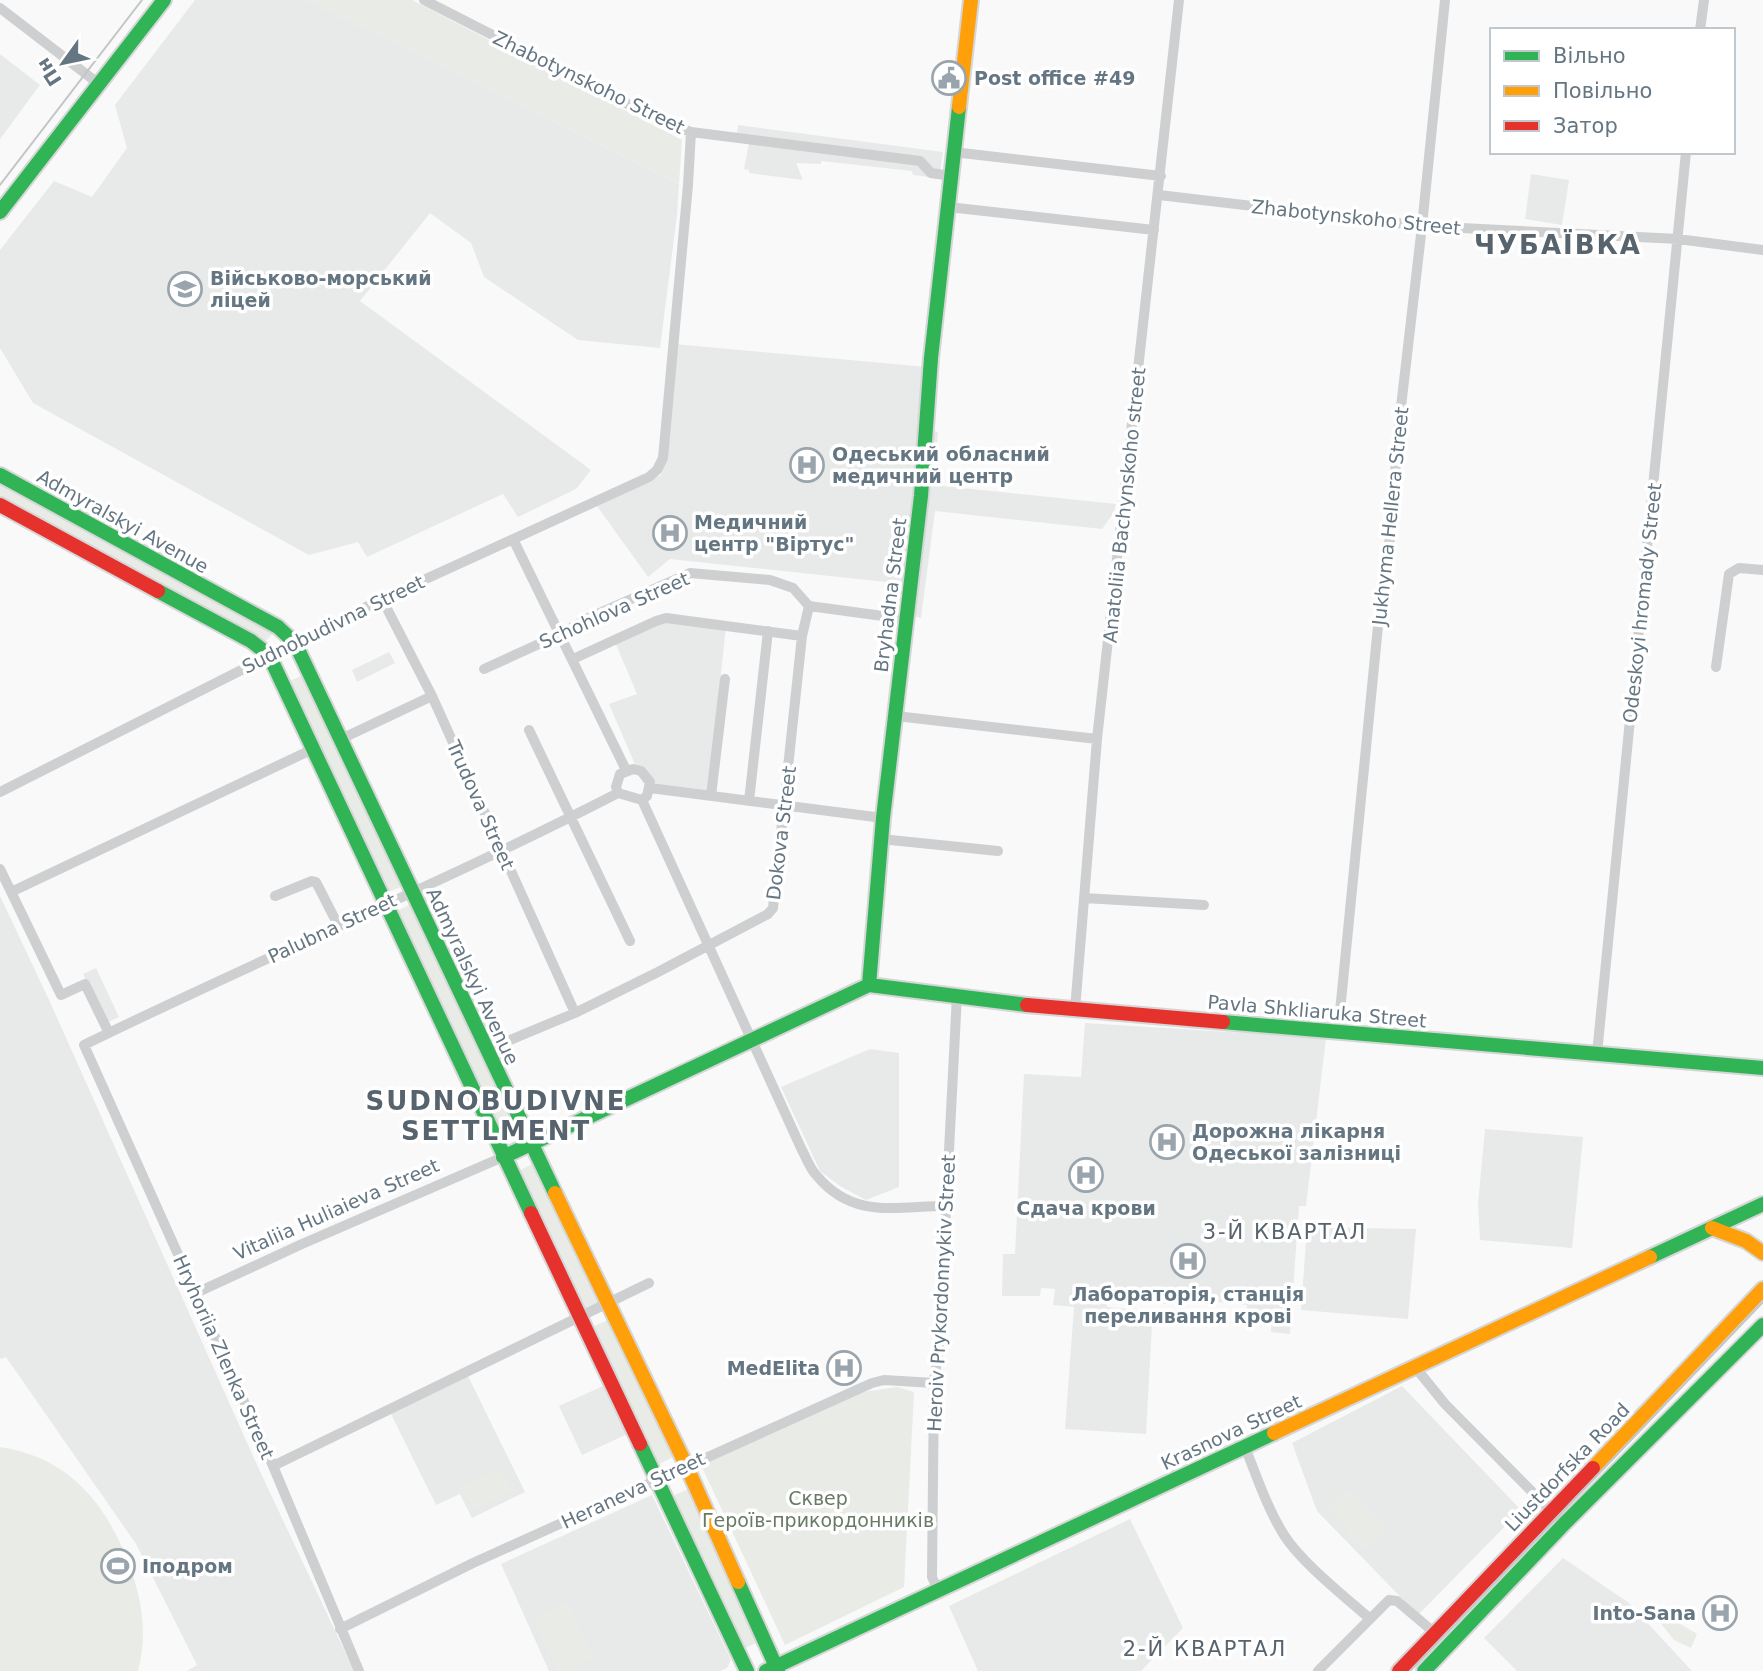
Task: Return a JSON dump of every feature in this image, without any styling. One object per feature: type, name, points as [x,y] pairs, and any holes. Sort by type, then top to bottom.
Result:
[{"type":"main road","points":[[0,212],[164,0]]},
{"type":"main road","name":"Bryhadna Street","points":[[869,985],[883,818],[921,496],[930,358],[971,0]]},
{"type":"main road","name":"Admyralskyi Avenue","points":[[0,475],[278,627],[295,643],[486,1050],[686,1465],[774,1670]]},
{"type":"main road","points":[[0,505],[260,645],[269,654],[503,1157],[747,1671]]},
{"type":"main road","name":"Pavla Shkliaruka Street","points":[[869,985],[1075,1010],[1763,1068]]},
{"type":"main road","name":"Vitaliia Huliaieva Street","points":[[503,1157],[869,985]]},
{"type":"main road","name":"Krasnova Street","points":[[774,1670],[1763,1204]]},
{"type":"main road","points":[[1712,1228],[1742,1238],[1763,1253]]},
{"type":"main road","name":"Liustdorfska Road","points":[[1399,1671],[1763,1289]]},
{"type":"main road","name":"Liustdorfska Road","points":[[1424,1671],[1564,1524],[1763,1325]]},
{"type":"street","name":"Zhabotynskoho Street","points":[[425,0],[665,123],[691,132],[920,161],[931,173],[951,172]]},
{"type":"street","name":"Anatoliia Bachynskoho street","points":[[1075,1010],[1097,739],[1180,0]]},
{"type":"street","name":"Jukhyma Hellera Street","points":[[1338,1032],[1378,626],[1390,537],[1399,424],[1446,0]]},
{"type":"street","points":[[1700,28],[1704,0]]},
{"type":"street","points":[[0,8],[99,84]]},
{"type":"street","name":"Sudnobudivna Street","points":[[0,792],[269,654],[382,599],[649,477],[657,470],[663,458],[691,132]]},
{"type":"street","points":[[953,152],[1161,176]]},
{"type":"street","name":"Odeskoyi hromady Street","points":[[1597,1054],[1686,154]]},
{"type":"street","name":"Zhabotynskoho Street","points":[[1159,195],[1422,226],[1678,239],[1763,250]]},
{"type":"street","points":[[948,207],[1154,230]]},
{"type":"street","points":[[513,539],[626,770]]},
{"type":"street","points":[[1716,667],[1729,574],[1739,568],[1763,570]]},
{"type":"street","name":"Schohlova Street","points":[[484,669],[561,634],[586,619],[690,573],[770,580],[793,588],[809,606]]},
{"type":"street","name":"Trudova Street","points":[[382,599],[432,696],[575,1013]]},
{"type":"street","points":[[809,606],[905,619]]},
{"type":"street","name":"Dokova Street","points":[[486,1050],[575,1013],[658,972],[768,914],[773,908],[802,636],[809,606]]},
{"type":"street","points":[[573,659],[666,618],[802,636]]},
{"type":"street","points":[[749,801],[768,631]]},
{"type":"street","points":[[710,796],[725,679]]},
{"type":"street","points":[[341,739],[432,696]]},
{"type":"street","points":[[896,716],[1097,739]]},
{"type":"street","points":[[529,730],[630,941]]},
{"type":"street","points":[[11,892],[313,749]]},
{"type":"street","points":[[626,770],[640,771],[646,775],[650,788],[642,800]]},
{"type":"street","points":[[626,770],[617,780],[618,793],[642,800],[815,1175],[841,1198],[862,1206],[884,1209],[947,1206]]},
{"type":"street","points":[[650,788],[883,818]]},
{"type":"street","name":"Palubna Street","points":[[84,1045],[501,851],[618,793]]},
{"type":"street","points":[[881,839],[998,851]]},
{"type":"street","points":[[0,869],[61,995],[85,984],[109,1033]]},
{"type":"street","points":[[275,896],[312,881],[316,882],[338,925]]},
{"type":"street","points":[[1084,898],[1204,905]]},
{"type":"street","name":"Heroiv Prykordonnykiv Street","points":[[939,1590],[932,1577],[934,1383],[939,1345],[957,995]]},
{"type":"street","name":"Hryhoriia Zlenka Street","points":[[84,1045],[273,1466],[359,1671]]},
{"type":"street","name":"Vitaliia Huliaieva Street","points":[[196,1293],[503,1157]]},
{"type":"street","points":[[273,1466],[649,1283]]},
{"type":"street","points":[[1415,1367],[1445,1404],[1564,1524]]},
{"type":"street","name":"Heraneva Street","points":[[340,1629],[473,1563],[872,1383],[884,1380],[934,1383]]},
{"type":"street","points":[[1245,1447],[1266,1500],[1285,1536],[1297,1552],[1368,1618]]},
{"type":"street","points":[[1318,1671],[1368,1618],[1389,1600],[1397,1601],[1436,1634]]},
{"type":"shaded area","name":"Військово-морський ліцей","points":[[195,0],[307,0],[679,184],[660,348],[578,340],[484,277],[471,243],[430,213],[360,301],[591,470],[576,489],[518,517],[503,494],[367,557],[358,542],[309,555],[33,403],[0,348],[0,250],[54,181],[92,197],[127,148],[115,105]]},
{"type":"shaded area","points":[[0,54],[40,85],[0,139]]},
{"type":"shaded area","points":[[738,125],[943,152],[940,172],[929,177],[913,175],[912,171],[821,161],[821,164],[796,163],[803,180],[749,173],[749,170],[744,169],[749,143],[736,141]]},
{"type":"shaded area","points":[[1531,174],[1569,180],[1562,225],[1525,219]]},
{"type":"shaded area","name":"Одеський обласний медичний центр","points":[[674,344],[927,367],[930,430],[938,432],[933,485],[1116,504],[1114,512],[1102,529],[935,511],[921,618],[893,610],[895,583],[670,559],[648,577],[597,506],[661,475],[666,457]]},
{"type":"shaded area","points":[[663,620],[726,627],[708,793],[643,783],[609,704],[637,694],[615,642]]},
{"type":"shaded area","points":[[389,652],[395,663],[357,682],[352,670]]},
{"type":"shaded area","points":[[0,896],[257,1465],[354,1671],[187,1671],[197,1665],[136,1544],[6,1357],[0,1359]]},
{"type":"shaded area","points":[[96,968],[119,1017],[106,1023],[83,974]]},
{"type":"shaded area","name":"Дорожна лікарня Одеської залізниці","points":[[1085,1023],[1326,1038],[1306,1206],[1299,1206],[1290,1334],[1271,1332],[1272,1319],[1246,1317],[1247,1305],[1170,1297],[1168,1304],[1107,1301],[1107,1307],[1139,1310],[1152,1325],[1146,1434],[1065,1429],[1074,1307],[1053,1305],[1055,1289],[1041,1288],[1040,1296],[1002,1296],[1003,1254],[1015,1254],[1024,1074],[1081,1077]]},
{"type":"shaded area","points":[[870,1049],[899,1053],[899,1187],[866,1200],[820,1171],[781,1087]]},
{"type":"shaded area","points":[[1485,1129],[1583,1137],[1572,1248],[1480,1240],[1478,1204]]},
{"type":"shaded area","points":[[1307,1227],[1416,1229],[1408,1319],[1301,1310]]},
{"type":"shaded area","points":[[468,1376],[525,1492],[472,1518],[460,1494],[436,1505],[391,1414]]},
{"type":"shaded area","points":[[612,1382],[636,1430],[582,1455],[559,1406]]},
{"type":"shaded area","points":[[1402,1386],[1521,1510],[1418,1615],[1317,1511],[1292,1443]]},
{"type":"shaded area","points":[[652,1495],[731,1660],[727,1668],[720,1671],[549,1671],[501,1564]]},
{"type":"shaded area","points":[[1130,1519],[1183,1628],[1141,1671],[978,1671],[949,1606]]},
{"type":"shaded area","points":[[1563,1558],[1629,1603],[1692,1671],[1517,1671],[1484,1638]]},
{"type":"green space","points":[[307,0],[412,0],[682,140],[679,184]]},
{"type":"green space","points":[[0,482],[277,629],[265,642],[0,501]]},
{"type":"green space","points":[[306,674],[405,885],[384,894],[285,683]]},
{"type":"green space","points":[[413,903],[517,1123],[496,1132],[393,913]]},
{"type":"green space","points":[[535,1163],[601,1301],[580,1311],[514,1173]]},
{"type":"green space","points":[[608,1320],[673,1457],[653,1467],[588,1329]]},
{"type":"green space","name":"Сквер Героїв-прикордонників","points":[[898,1387],[914,1392],[904,1587],[785,1645],[701,1465],[862,1392]]},
{"type":"green space","points":[[0,1447],[24,1452],[64,1472],[95,1501],[108,1520],[128,1562],[140,1602],[143,1643],[138,1671],[0,1671]]},
{"type":"green space","points":[[500,1467],[513,1491],[474,1511],[462,1487]]},
{"type":"green space","points":[[688,1489],[759,1642],[740,1650],[668,1498]]},
{"type":"green space","points":[[1349,1489],[1386,1530],[1364,1550],[1327,1509]]},
{"type":"green space","points":[[567,1602],[594,1658],[569,1671],[558,1671],[533,1619]]},
{"type":"green space","points":[[1657,1610],[1697,1634],[1691,1648],[1674,1640],[1655,1616]]},
{"type":"tram line","points":[[0,185],[142,0]]},
{"type":"tram line","points":[[1410,1671],[1763,1302]]},
{"type":"traffic: fast","points":[[0,212],[164,0]]},
{"type":"traffic: fast","points":[[869,985],[883,818],[921,496],[931,358],[959,107]]},
{"type":"traffic: fast","points":[[0,475],[278,627],[295,643],[555,1193]]},
{"type":"traffic: fast","points":[[158,591],[251,641],[269,655],[531,1213]]},
{"type":"traffic: fast","points":[[503,1157],[869,985],[1027,1005]]},
{"type":"traffic: fast","points":[[1223,1022],[1763,1068]]},
{"type":"traffic: fast","points":[[1650,1257],[1763,1204]]},
{"type":"traffic: fast","points":[[1424,1671],[1564,1524],[1763,1325]]},
{"type":"traffic: fast","points":[[766,1671],[1274,1433]]},
{"type":"traffic: fast","points":[[640,1444],[747,1671]]},
{"type":"traffic: fast","points":[[738,1582],[778,1671]]},
{"type":"traffic: slow","points":[[959,107],[971,0]]},
{"type":"traffic: slow","points":[[555,1193],[686,1465],[738,1582]]},
{"type":"traffic: slow","points":[[1712,1228],[1746,1241],[1763,1253]]},
{"type":"traffic: slow","points":[[1274,1433],[1650,1257]]},
{"type":"traffic: slow","points":[[1593,1468],[1763,1289]]},
{"type":"traffic: jam","points":[[0,505],[158,591]]},
{"type":"traffic: jam","points":[[1027,1005],[1223,1022]]},
{"type":"traffic: jam","points":[[531,1213],[640,1444]]},
{"type":"traffic: jam","points":[[1399,1671],[1593,1468]]},
{"type":"place","name":"Post office #49","points":[[949,78]]},
{"type":"place","name":"Військово-морський ліцей","points":[[185,289]]},
{"type":"place","name":"Одеський обласний медичний центр","points":[[807,465]]},
{"type":"place","name":"Медичний центр \"Віртус\"","points":[[670,533]]},
{"type":"place","name":"Дорожна лікарня Одеської залізниці","points":[[1167,1142]]},
{"type":"place","name":"Сдача крови","points":[[1086,1175]]},
{"type":"place","name":"Лабораторія, станція переливання крові","points":[[1188,1261]]},
{"type":"place","name":"MedElita","points":[[844,1368]]},
{"type":"place","name":"Іподром","points":[[118,1566]]},
{"type":"place","name":"Into-Sana","points":[[1720,1613]]},
{"type":"district","name":"ЧУБАЇВКА","points":[[1558,245]]},
{"type":"district","name":"SUDNOBUDIVNE SETTLMENT","points":[[496,1116]]},
{"type":"district","name":"3-Й КВАРТАЛ","points":[[1285,1232]]},
{"type":"district","name":"2-Й КВАРТАЛ","points":[[1205,1649]]}]
